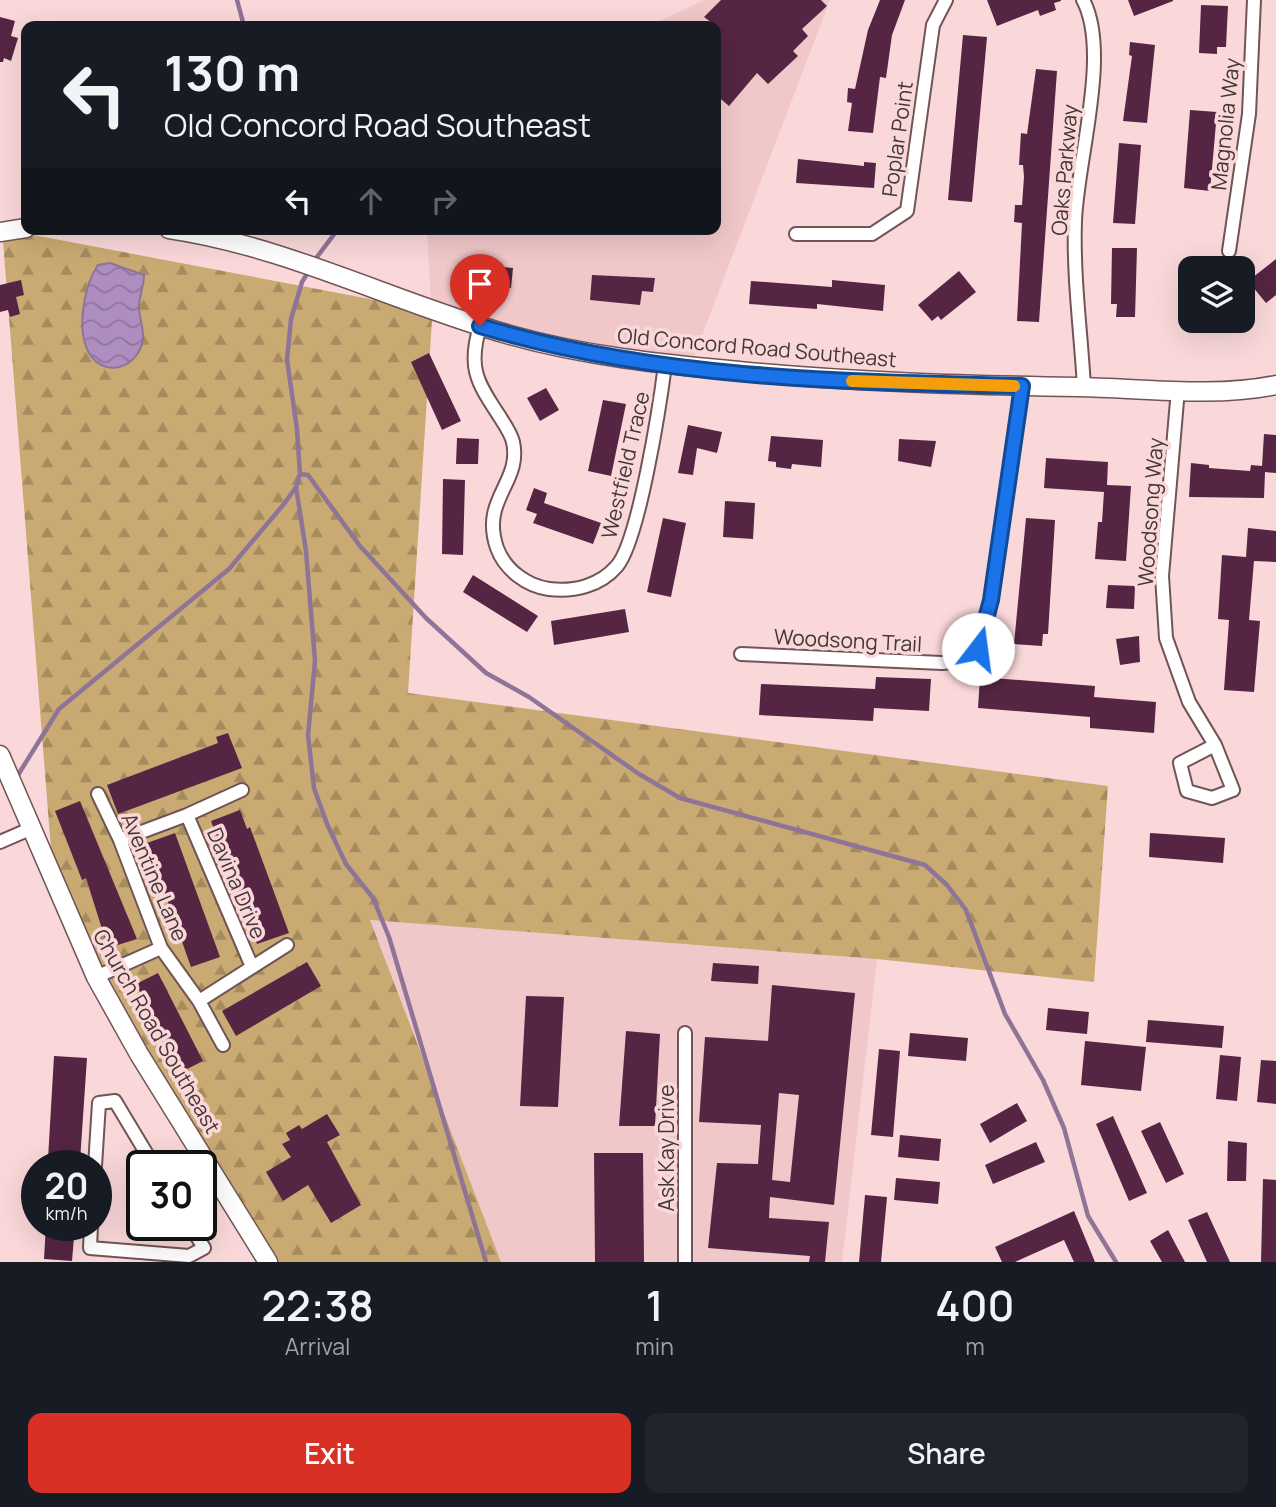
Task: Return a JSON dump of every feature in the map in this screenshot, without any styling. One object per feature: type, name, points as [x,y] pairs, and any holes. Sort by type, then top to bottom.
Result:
[{"type":"street","name":"Poplar Point","points":[[796,234],[872,234],[906,211],[933,25],[946,0]]},
{"type":"street","name":"Oaks Parkway","points":[[1083,0],[1093,18],[1094,54],[1075,222],[1084,387]]},
{"type":"street","name":"Magnolia Way","points":[[1229,251],[1249,114],[1254,0]]},
{"type":"street","points":[[0,232],[21,229]]},
{"type":"street","name":"Old Concord Road Southeast","points":[[200,235],[282,258],[480,326],[558,346],[665,365],[843,381],[1178,389],[1247,389],[1276,386]]},
{"type":"street","name":"Westfield Trace","points":[[480,326],[473,360],[476,377],[513,440],[515,460],[510,478],[500,490],[494,510],[493,530],[498,550],[508,567],[524,580],[543,588],[583,588],[601,579],[617,566],[627,548],[651,449],[665,365]]},
{"type":"street","name":"Woodsong Trail","points":[[741,654],[942,663],[951,662],[978,649],[991,600],[1022,386]]},
{"type":"street","name":"Woodsong Way","points":[[1178,389],[1162,576],[1166,638],[1189,702],[1215,745],[1233,790],[1212,798],[1187,791],[1180,763],[1215,745]]},
{"type":"street","name":"Church Road Southeast","points":[[0,755],[96,977],[194,1150]]},
{"type":"street","points":[[120,840],[187,815],[242,790]]},
{"type":"street","name":"Aventine Lane","points":[[97,793],[120,840],[161,948],[199,1001],[223,1045]]},
{"type":"street","name":"Davina Drive","points":[[187,815],[252,967]]},
{"type":"street","points":[[0,842],[30,829]]},
{"type":"street","points":[[199,1001],[287,945]]},
{"type":"street","points":[[96,977],[161,948]]},
{"type":"street","name":"Ask Kay Drive","points":[[685,1033],[685,1262]]},
{"type":"street","points":[[96,1150],[99,1104],[115,1101],[144,1150]]},
{"type":"street","name":"Church Road Southeast","points":[[217,1187],[268,1262]]},
{"type":"street","points":[[90,1241],[90,1248],[189,1256],[204,1248],[200,1241]]},
{"type":"shaded area","points":[[704,0],[830,0],[690,367],[432,320],[427,235],[721,235],[721,21],[660,21]]},
{"type":"shaded area","points":[[370,920],[877,959],[842,1262],[501,1262]]},
{"type":"green space","points":[[2,229],[21,233],[21,235],[34,235],[412,307],[432,320],[408,693],[1108,786],[1094,982],[877,959],[370,920],[501,1262],[262,1262],[217,1185],[217,1150],[196,1150],[125,1029],[52,862]]},
{"type":"water","points":[[110,263],[144,275],[139,307],[143,335],[140,349],[128,363],[112,368],[96,361],[89,353],[82,320],[93,274],[98,265]]},
{"type":"building","points":[[721,0],[821,0],[827,6],[802,29],[808,36],[793,51],[798,56],[768,84],[757,73],[729,106],[721,99],[721,21],[709,21],[704,17]]},
{"type":"building","points":[[880,0],[905,0],[892,35],[886,78],[880,77],[873,133],[848,131],[852,103],[847,102],[848,88],[855,89],[868,30]]},
{"type":"building","points":[[987,0],[1061,1],[1054,3],[1056,10],[1040,16],[1038,10],[997,26]]},
{"type":"building","points":[[1128,0],[1173,0],[1173,1],[1134,16]]},
{"type":"building","points":[[1201,5],[1228,6],[1226,47],[1217,47],[1217,54],[1199,53]]},
{"type":"building","points":[[0,17],[15,21],[11,36],[18,38],[11,61],[4,58],[3,62],[0,62]]},
{"type":"building","points":[[963,35],[987,37],[972,202],[948,200]]},
{"type":"building","points":[[1130,42],[1155,45],[1147,123],[1123,121],[1132,56],[1129,55]]},
{"type":"building","points":[[1036,69],[1057,71],[1039,322],[1017,321],[1022,223],[1014,222],[1015,205],[1022,205],[1024,177],[1023,165],[1019,165],[1021,133],[1027,134]]},
{"type":"building","points":[[1190,110],[1217,112],[1210,191],[1184,188]]},
{"type":"building","points":[[1119,143],[1141,145],[1135,224],[1113,223]]},
{"type":"building","points":[[798,159],[864,166],[864,162],[876,163],[874,188],[796,183]]},
{"type":"building","points":[[1112,248],[1137,248],[1135,317],[1116,317],[1117,304],[1111,304]]},
{"type":"building","points":[[1276,259],[1276,295],[1266,303],[1255,290],[1255,276]]},
{"type":"building","points":[[478,265],[513,268],[511,288],[476,284]]},
{"type":"building","points":[[959,271],[976,292],[941,320],[938,316],[932,321],[918,305]]},
{"type":"building","points":[[592,275],[655,278],[653,292],[642,291],[640,305],[590,300]]},
{"type":"building","points":[[21,280],[24,295],[16,297],[20,314],[10,317],[8,310],[0,312],[0,285]]},
{"type":"building","points":[[832,280],[885,285],[883,311],[817,304],[817,309],[749,304],[751,281],[832,287]]},
{"type":"building","points":[[429,353],[461,421],[442,430],[411,362]]},
{"type":"building","points":[[546,388],[559,410],[540,421],[527,398]]},
{"type":"building","points":[[603,400],[626,404],[611,476],[588,471]]},
{"type":"building","points":[[688,425],[722,432],[717,453],[697,448],[693,475],[678,473]]},
{"type":"building","points":[[1264,434],[1276,435],[1276,473],[1265,472],[1264,498],[1189,497],[1191,463],[1209,465],[1209,468],[1250,471],[1251,465],[1262,466]]},
{"type":"building","points":[[771,436],[823,440],[821,467],[792,464],[791,469],[776,467],[776,462],[768,461]]},
{"type":"building","points":[[457,438],[479,439],[478,464],[456,464]]},
{"type":"building","points":[[899,439],[936,441],[931,467],[898,461]]},
{"type":"building","points":[[1046,458],[1108,462],[1107,485],[1131,486],[1126,561],[1095,559],[1104,492],[1044,488]]},
{"type":"building","points":[[443,479],[465,480],[463,555],[442,554]]},
{"type":"building","points":[[534,488],[547,493],[544,503],[601,523],[593,544],[533,523],[537,514],[526,510]]},
{"type":"building","points":[[725,501],[755,503],[753,539],[723,537]]},
{"type":"building","points":[[663,518],[686,523],[671,597],[647,592]]},
{"type":"building","points":[[1026,518],[1055,520],[1048,634],[1043,634],[1042,646],[1014,644]]},
{"type":"building","points":[[1248,528],[1276,531],[1276,562],[1254,561],[1249,620],[1260,621],[1254,692],[1224,690],[1229,620],[1218,619],[1222,555],[1246,557]]},
{"type":"building","points":[[473,575],[538,616],[527,632],[463,592]]},
{"type":"building","points":[[1108,585],[1135,586],[1134,609],[1106,608]]},
{"type":"building","points":[[625,609],[629,632],[554,645],[551,621]]},
{"type":"building","points":[[1139,636],[1140,662],[1120,665],[1116,639]]},
{"type":"building","points":[[876,677],[931,679],[929,711],[874,708],[873,721],[759,715],[761,684],[875,689]]},
{"type":"building","points":[[980,677],[1095,686],[1094,697],[1156,702],[1154,733],[1090,728],[1090,717],[978,708]]},
{"type":"building","points":[[228,733],[242,768],[118,814],[107,785],[218,743],[216,737]]},
{"type":"building","points":[[80,801],[137,939],[108,948],[86,878],[82,880],[55,811]]},
{"type":"building","points":[[240,810],[247,829],[250,827],[289,933],[257,944],[211,821]]},
{"type":"building","points":[[175,833],[220,957],[191,967],[147,843]]},
{"type":"building","points":[[1150,833],[1225,838],[1223,863],[1149,857]]},
{"type":"building","points":[[307,962],[321,986],[236,1036],[222,1011]]},
{"type":"building","points":[[713,963],[759,966],[758,984],[711,981]]},
{"type":"building","points":[[158,973],[203,1061],[181,1072],[136,984]]},
{"type":"building","points":[[772,985],[855,993],[834,1205],[770,1197],[769,1218],[829,1222],[825,1262],[809,1262],[810,1256],[708,1248],[717,1163],[758,1164],[761,1125],[699,1122],[705,1037],[768,1041]],"holes":[[[779,1093],[799,1095],[790,1182],[772,1180]]]},
{"type":"building","points":[[526,996],[564,997],[558,1107],[520,1106]]},
{"type":"building","points":[[1048,1008],[1089,1012],[1087,1034],[1046,1030]]},
{"type":"building","points":[[1148,1020],[1224,1026],[1222,1048],[1146,1042]]},
{"type":"building","points":[[626,1031],[660,1034],[655,1126],[619,1126]]},
{"type":"building","points":[[910,1033],[968,1038],[966,1061],[908,1056]]},
{"type":"building","points":[[1085,1041],[1146,1047],[1141,1091],[1081,1085]]},
{"type":"building","points":[[879,1049],[900,1051],[893,1137],[871,1135]]},
{"type":"building","points":[[1220,1055],[1241,1057],[1237,1101],[1216,1099]]},
{"type":"building","points":[[54,1056],[87,1058],[81,1150],[49,1150]]},
{"type":"building","points":[[1261,1060],[1276,1061],[1276,1104],[1257,1102]]},
{"type":"building","points":[[1017,1103],[1027,1121],[990,1143],[980,1124]]},
{"type":"building","points":[[327,1114],[340,1135],[327,1142],[361,1205],[331,1223],[308,1185],[283,1201],[266,1172],[291,1157],[282,1144],[290,1140],[286,1133],[299,1125],[302,1129]]},
{"type":"building","points":[[1113,1116],[1147,1193],[1129,1201],[1096,1124]]},
{"type":"building","points":[[1160,1122],[1184,1174],[1166,1183],[1141,1131]]},
{"type":"building","points":[[900,1135],[941,1139],[939,1161],[898,1157]]},
{"type":"building","points":[[1228,1141],[1247,1143],[1246,1181],[1227,1181]]},
{"type":"building","points":[[1036,1142],[1045,1162],[993,1184],[985,1165]]},
{"type":"building","points":[[594,1153],[643,1153],[644,1262],[595,1262]]},
{"type":"building","points":[[896,1178],[940,1182],[938,1204],[894,1200]]},
{"type":"building","points":[[1263,1179],[1276,1180],[1276,1262],[1261,1262]]},
{"type":"building","points":[[865,1195],[887,1197],[881,1262],[859,1262]]},
{"type":"building","points":[[1074,1211],[1095,1262],[1074,1262],[1064,1240],[1015,1262],[1002,1262],[995,1247]]},
{"type":"building","points":[[1207,1212],[1230,1262],[1207,1262],[1188,1220]]},
{"type":"building","points":[[1168,1230],[1185,1262],[1162,1262],[1150,1241]]},
{"type":"building","points":[[45,1241],[74,1241],[72,1261],[44,1259]]},
{"type":"waterway","points":[[237,0],[243,21]]},
{"type":"waterway","points":[[314,261],[334,235]]},
{"type":"waterway","points":[[18,775],[59,709],[229,569],[296,487],[300,474],[297,429],[287,360],[291,319],[302,282],[310,269]]},
{"type":"waterway","points":[[300,474],[308,475],[360,546],[426,618],[486,673],[529,697],[639,774],[680,798],[925,865],[947,885],[966,910],[1005,1014],[1043,1080],[1064,1128],[1088,1216],[1116,1262]]},
{"type":"waterway","points":[[296,487],[306,551],[315,661],[308,735],[314,788],[346,864],[373,898],[389,937],[486,1262]]},
{"type":"slow traffic","points":[[852,381],[1014,386]]},
{"type":"route","points":[[480,326],[605,356],[665,365],[831,380],[1022,386],[991,600],[978,649]]}]
